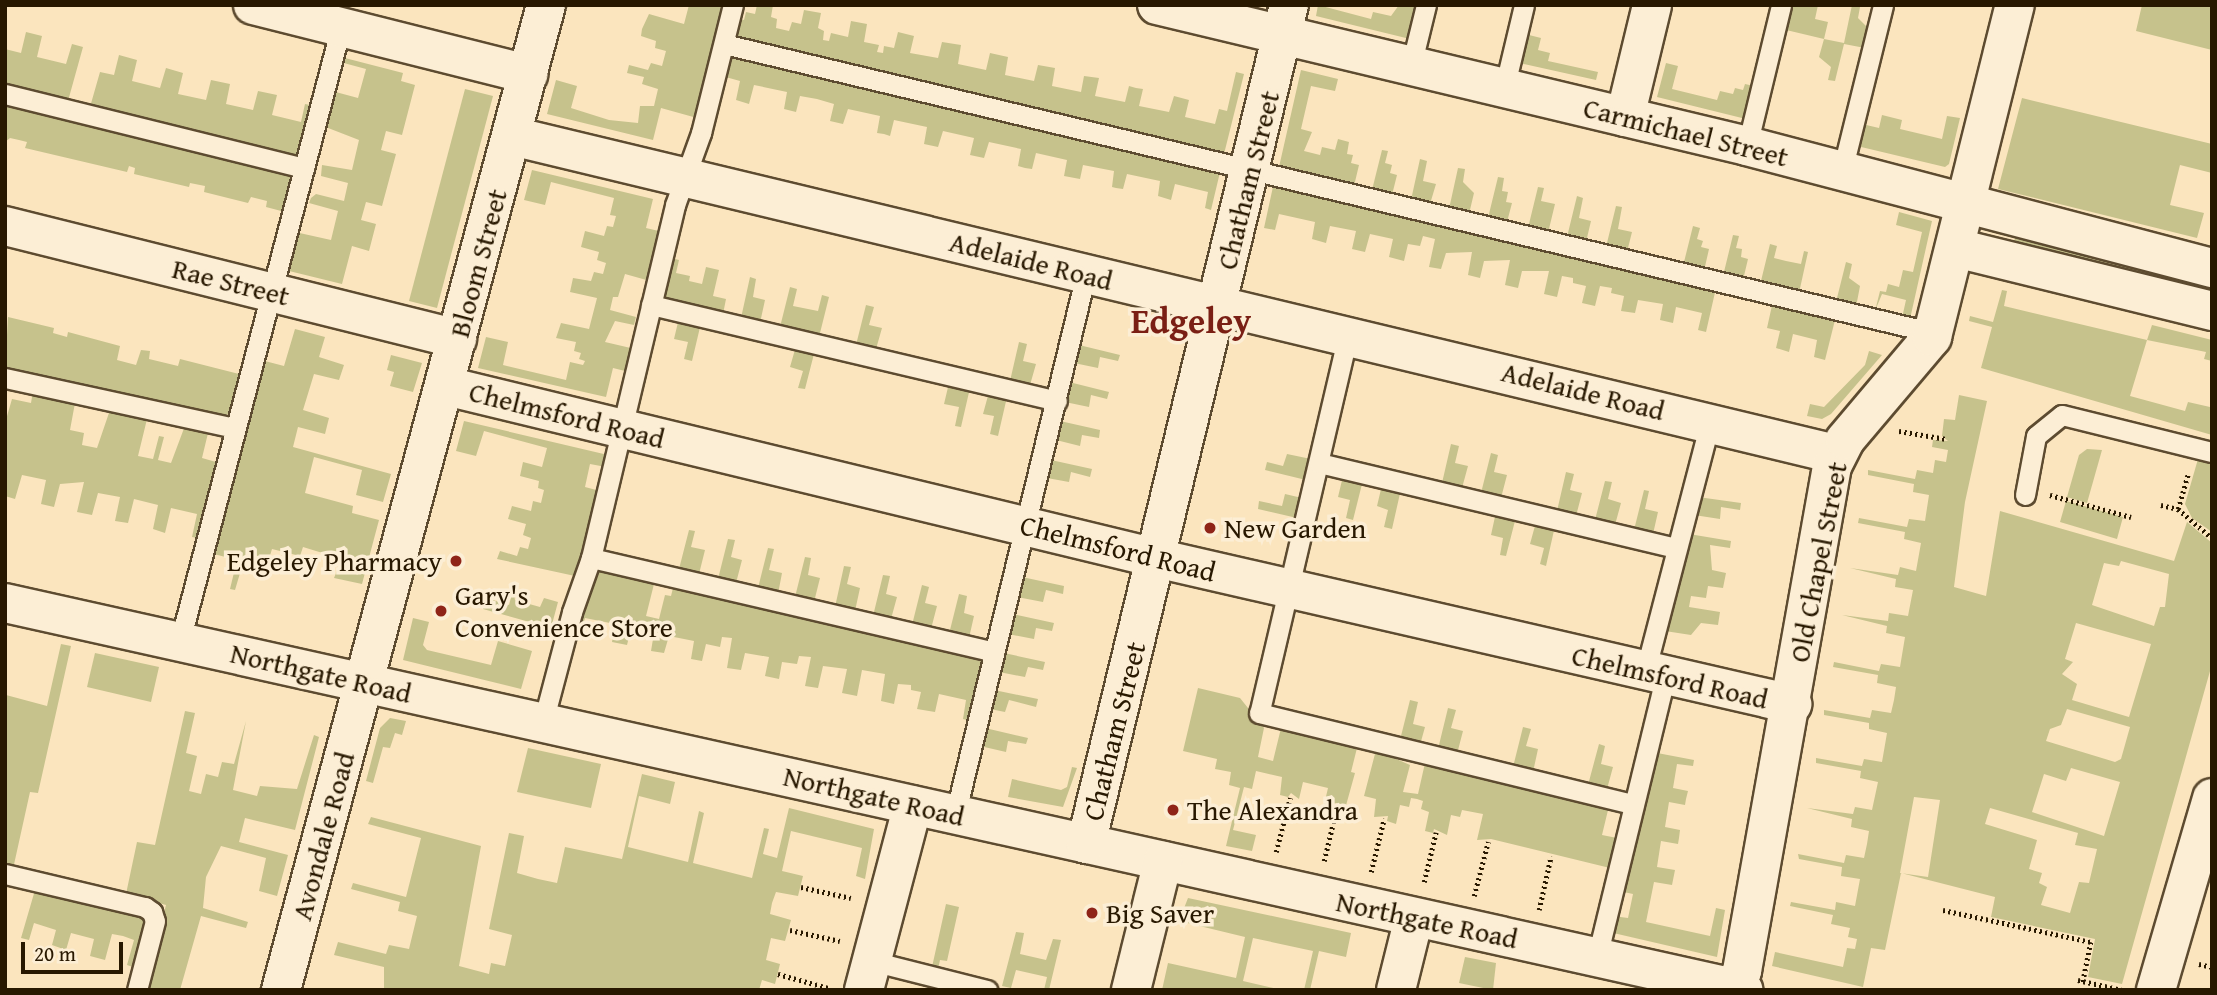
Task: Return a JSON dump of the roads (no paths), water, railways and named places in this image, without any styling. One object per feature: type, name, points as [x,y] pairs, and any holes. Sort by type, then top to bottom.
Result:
[{"type":"street","points":[[253,5],[528,74]]},
{"type":"street","name":"Bloom Street","points":[[364,682],[446,386],[546,5]]},
{"type":"street","name":"Carmichael Street","points":[[1157,5],[1286,21],[1411,66],[1747,146],[2212,268]]},
{"type":"street","points":[[1625,117],[1652,5]]},
{"type":"street","name":"Old Chapel Street","points":[[1737,989],[1792,704],[1836,454],[1934,333],[2015,5]]},
{"type":"street","name":"Chatham Street","points":[[1086,844],[1286,21]]},
{"type":"street","name":"Adelaide Road","points":[[512,136],[1836,454]]},
{"type":"street","name":"Rae Street","points":[[5,226],[457,339]]},
{"type":"street","points":[[1956,248],[2212,311]]},
{"type":"street","name":"Chelmsford Road","points":[[446,386],[1286,589],[1792,704]]},
{"type":"street","name":"Northgate Road","points":[[5,603],[1737,989]]},
{"type":"street","name":"Avondale Road","points":[[281,990],[364,682]]},
{"type":"street","points":[[2156,990],[2212,798]]},
{"type":"street","points":[[870,967],[913,805]]},
{"type":"street","points":[[1131,990],[1163,861]]},
{"type":"street","points":[[1396,990],[1414,918]]},
{"type":"lane","points":[[543,722],[572,612],[591,558],[651,305],[733,5]]},
{"type":"lane","points":[[1411,66],[1426,5]]},
{"type":"lane","points":[[1504,89],[1524,5]]},
{"type":"lane","points":[[1747,146],[1781,5]]},
{"type":"lane","points":[[1842,171],[1883,5]]},
{"type":"lane","points":[[180,641],[341,27]]},
{"type":"lane","points":[[724,44],[1934,333]]},
{"type":"lane","points":[[5,94],[304,168]]},
{"type":"lane","points":[[956,815],[1086,274]]},
{"type":"lane","points":[[651,305],[1057,401]]},
{"type":"lane","points":[[1348,335],[1319,463],[1258,700],[1258,713],[1633,804]]},
{"type":"lane","points":[[5,378],[235,428]]},
{"type":"lane","points":[[2025,492],[2036,436],[2062,415],[2204,450]]},
{"type":"lane","points":[[1597,957],[1633,804],[1676,548],[1710,422]]},
{"type":"lane","points":[[1319,463],[1676,548]]},
{"type":"lane","points":[[591,558],[994,652]]},
{"type":"lane","points":[[5,874],[145,907],[152,912],[155,921],[137,990]]},
{"type":"lane","points":[[870,967],[987,990]]},
{"type":"place","name":"New Garden","points":[[1210,528]]},
{"type":"place","name":"Edgeley Pharmacy","points":[[456,561]]},
{"type":"place","name":"Gary's Convenience Store","points":[[441,611]]},
{"type":"place","name":"The Alexandra","points":[[1173,810]]},
{"type":"place","name":"Big Saver","points":[[1092,913]]},
{"type":"district","name":"Edgeley","points":[[1191,321]]}]
